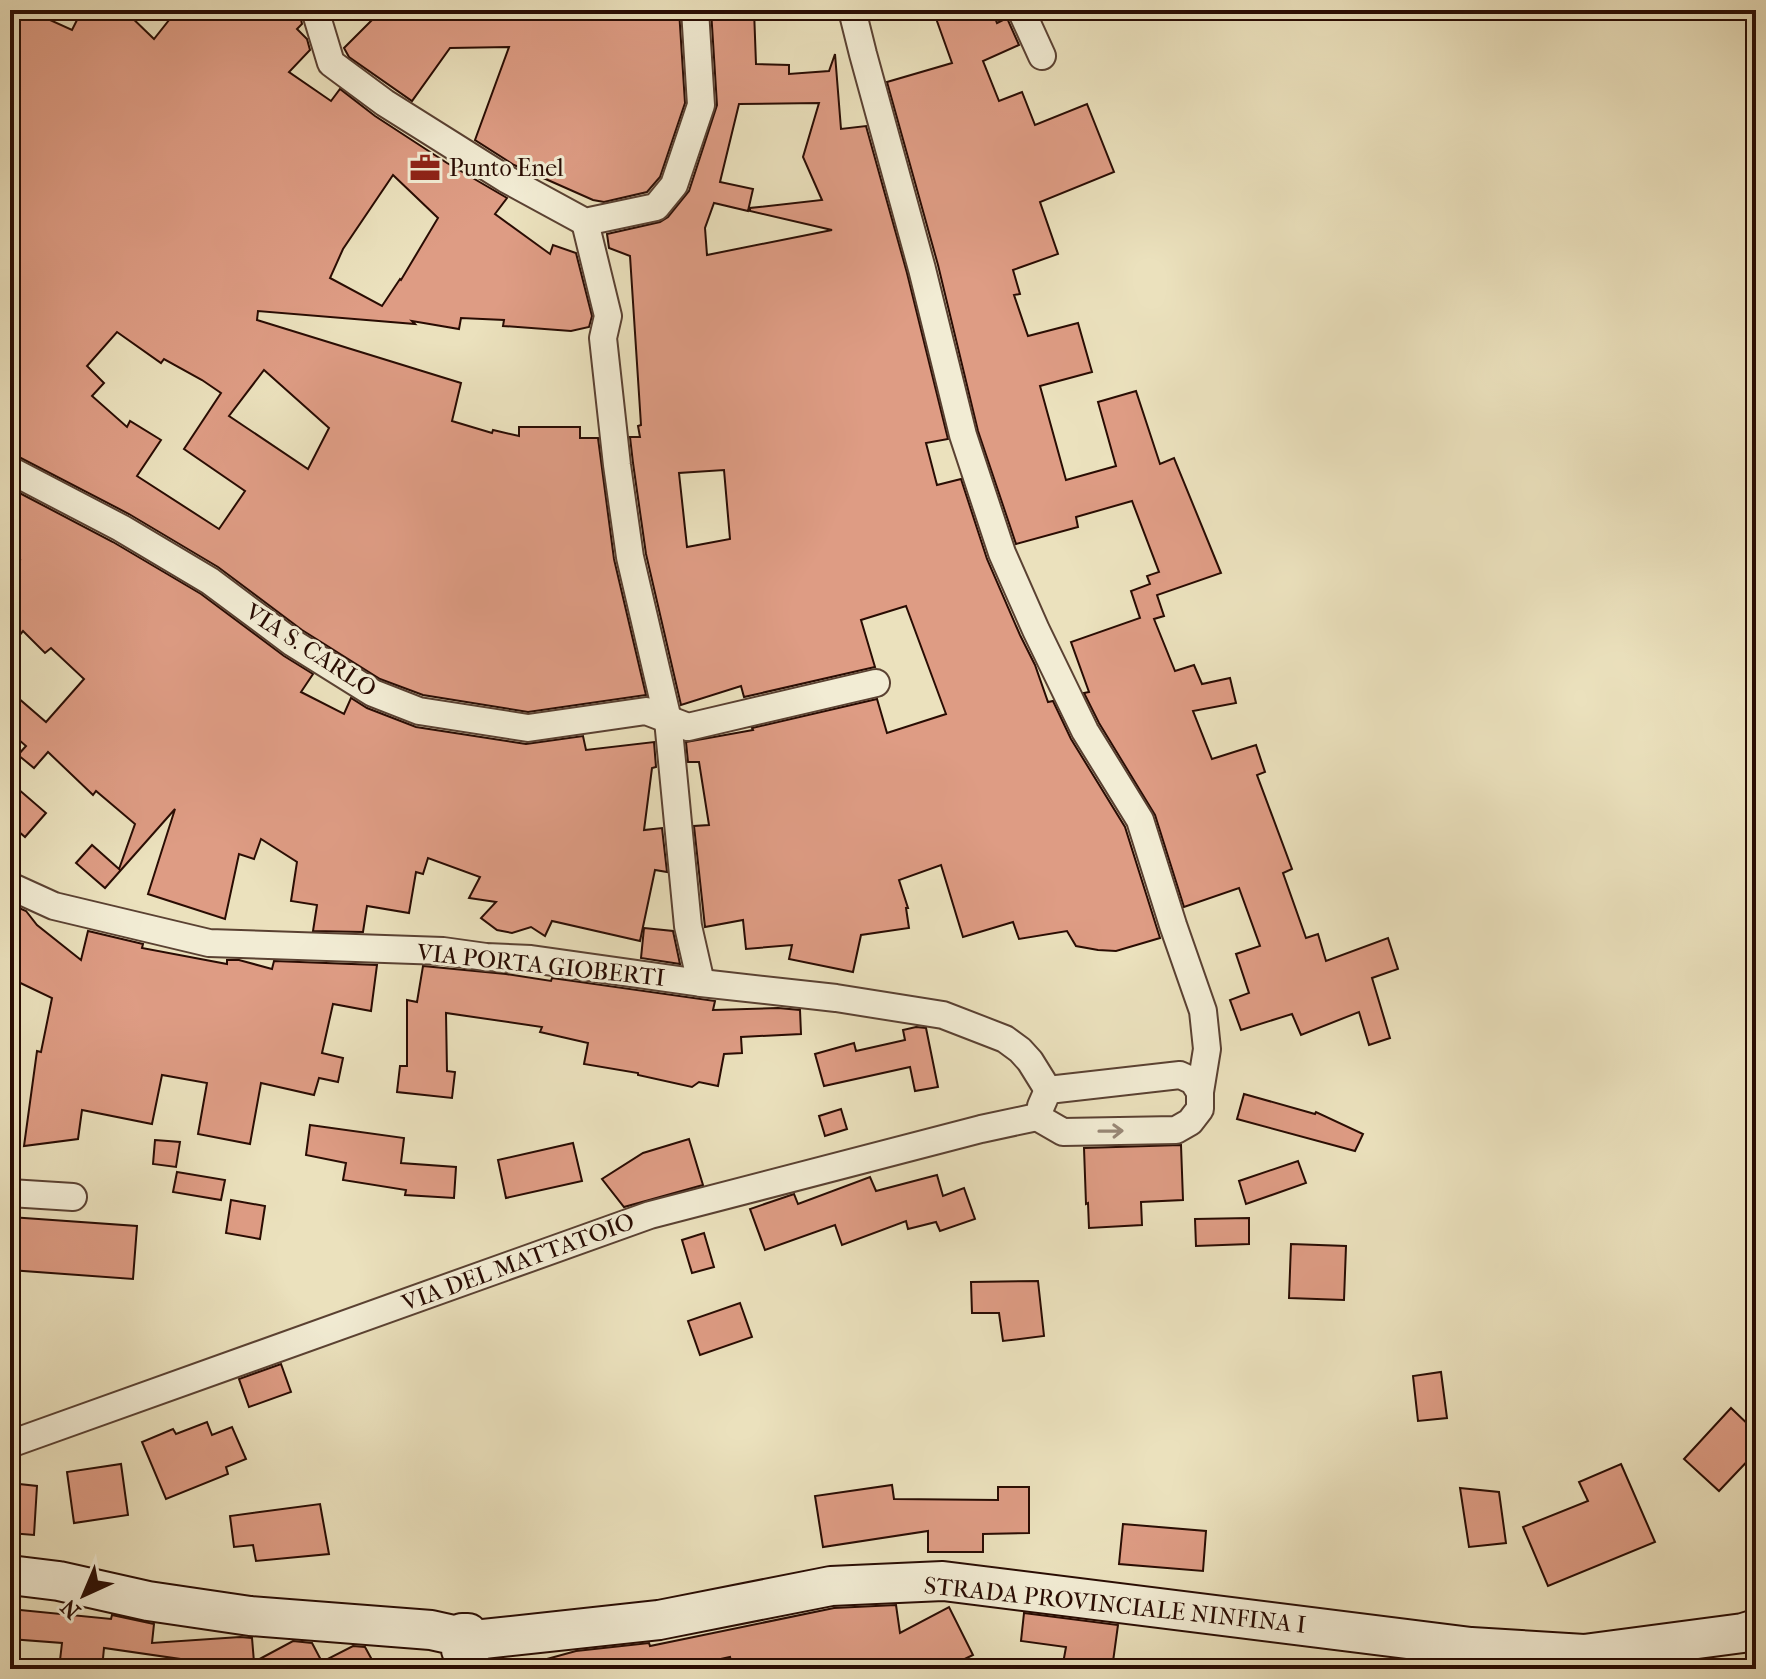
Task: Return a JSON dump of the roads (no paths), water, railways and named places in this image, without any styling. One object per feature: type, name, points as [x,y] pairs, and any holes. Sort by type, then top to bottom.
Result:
[{"type":"street","points":[[315,10],[331,63],[385,103],[479,162],[585,222],[656,207],[674,185],[701,105],[695,10]]},
{"type":"street","points":[[852,10],[963,435],[1002,553],[1085,731],[1140,820],[1203,1011],[1207,1049],[1200,1109],[1190,1122],[1176,1130],[1063,1132],[1037,1117],[1048,1090],[1180,1075],[1193,1081],[1200,1092]]},
{"type":"street","points":[[1021,10],[1042,56]]},
{"type":"street","points":[[585,222],[608,316],[603,338],[617,465],[630,557],[668,720],[688,926],[701,983]]},
{"type":"street","name":"VIA S. CARLO","points":[[10,470],[121,528],[210,581],[293,643],[373,693],[419,711],[528,728],[646,711],[688,727],[876,683]]},
{"type":"street","name":"VIA PORTA GIOBERTI","points":[[10,886],[54,906],[209,943],[443,951],[531,959],[836,998],[943,1015],[1005,1039],[1030,1061],[1048,1090]]},
{"type":"street","name":"VIA DEL MATTATOIO","points":[[10,1444],[650,1215],[1037,1117]]},
{"type":"street","points":[[10,1193],[73,1197]]},
{"type":"street","name":"STRADA PROVINCIALE NINFINA I","points":[[10,1575],[250,1616],[431,1630],[458,1648],[659,1620],[831,1586],[943,1581],[1471,1647],[1584,1654],[1756,1629]]},
{"type":"place","name":"Punto Enel","points":[[425,168]]}]
